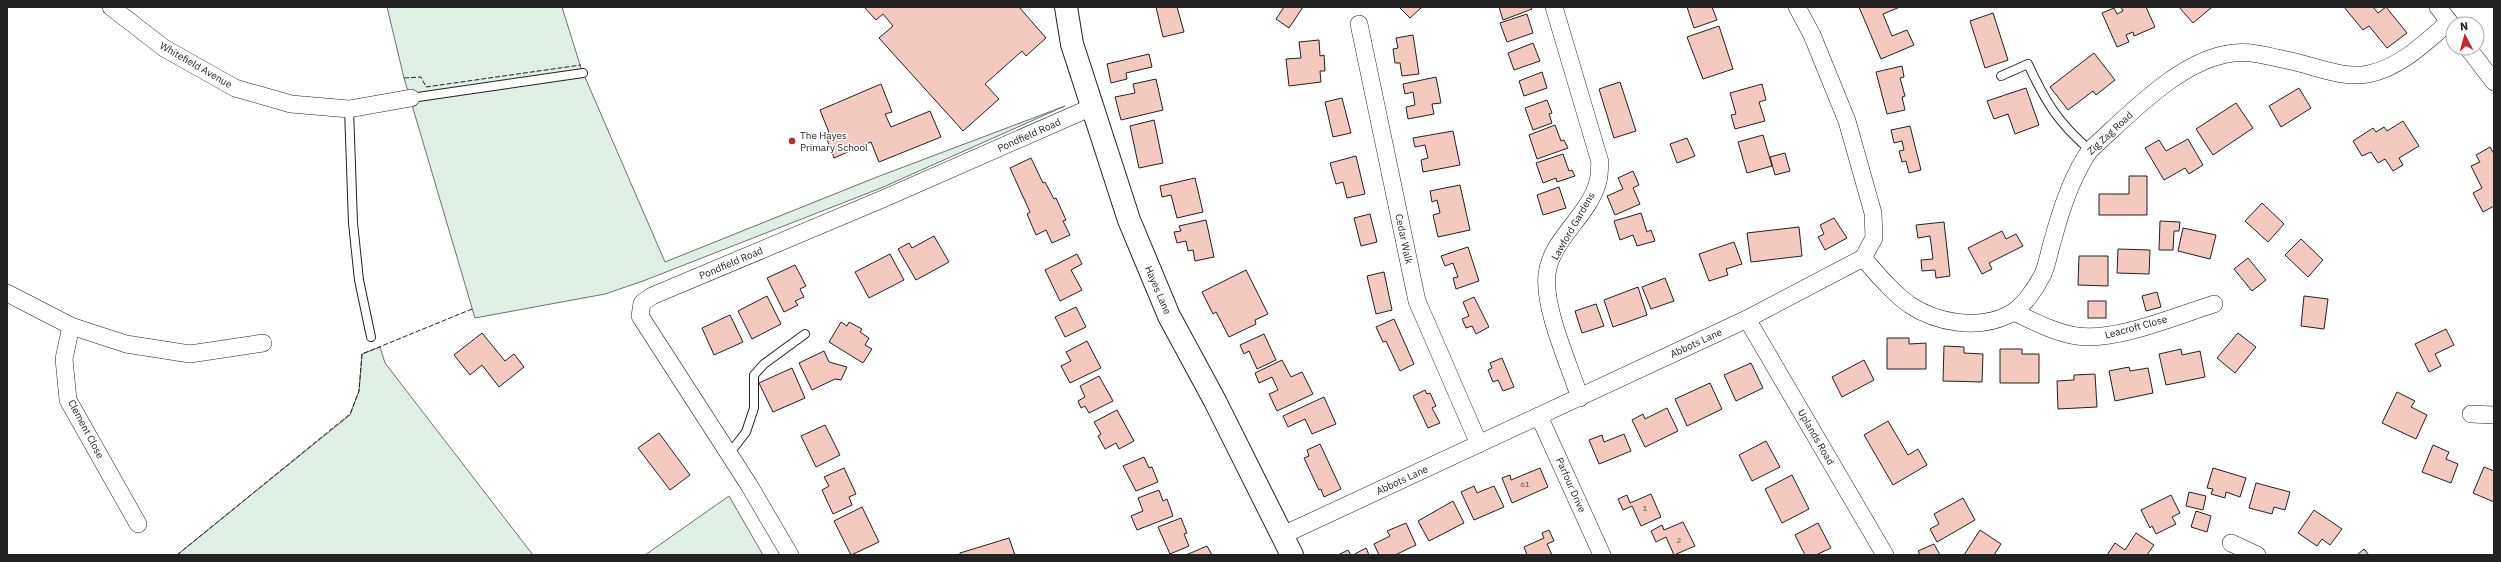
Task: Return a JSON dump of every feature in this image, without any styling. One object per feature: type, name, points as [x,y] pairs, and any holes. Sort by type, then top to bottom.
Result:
[{"type":"street","name":"Whitefield Avenue","points":[[111,7],[164,48],[235,88],[292,104],[349,109],[411,98]]},
{"type":"street","name":"Hayes Lane","points":[[1066,7],[1072,44],[1129,220],[1169,316],[1292,555]]},
{"type":"street","name":"Lawford Gardens","points":[[1554,7],[1600,162],[1598,181],[1590,199],[1556,250],[1547,273],[1546,295],[1580,398]]},
{"type":"street","points":[[1797,7],[1812,35],[1847,121],[1873,213],[1874,238],[1863,258]]},
{"type":"street","points":[[2438,7],[2445,17]]},
{"type":"street","name":"Cedar Walk","points":[[1359,24],[1417,301],[1479,444]]},
{"type":"street","name":"Zig Zag Road","points":[[1863,258],[1889,287],[1911,305],[1936,319],[1977,323],[2003,317],[2014,312],[2032,293],[2043,273],[2061,211],[2080,164],[2090,150],[2166,82],[2207,60],[2233,52],[2258,54],[2340,72],[2369,74],[2393,64],[2414,52],[2445,29]]},
{"type":"street","points":[[2474,56],[2494,82]]},
{"type":"street","name":"Pondfield Road","points":[[790,555],[729,454],[640,316],[642,303],[652,296],[885,198],[1092,108]]},
{"type":"street","name":"Abbots Lane","points":[[1283,535],[1580,398],[1746,319],[1863,258]]},
{"type":"street","points":[[7,293],[72,326],[126,344],[190,354],[263,343]]},
{"type":"street","name":"Leacroft Close","points":[[2014,312],[2043,326],[2076,336],[2100,337],[2214,304]]},
{"type":"street","name":"Uplands Road","points":[[1746,319],[1885,555]]},
{"type":"street","name":"Clement Close","points":[[72,326],[64,359],[68,400],[138,524]]},
{"type":"street","points":[[2471,414],[2494,415]]},
{"type":"street","name":"Parfour Drive","points":[[1539,416],[1602,555]]},
{"type":"street","points":[[2231,544],[2256,555]]},
{"type":"lane","points":[[2001,76],[2028,64],[2043,97],[2068,132],[2090,150]]},
{"type":"lane","points":[[411,98],[583,73]]},
{"type":"lane","points":[[349,109],[353,223],[359,280],[371,337]]},
{"type":"lane","points":[[729,454],[746,432],[754,408],[754,375],[764,364],[805,334]]},
{"type":"green space","points":[[387,7],[562,7],[581,68],[665,262],[877,177],[1065,106],[881,188],[643,281],[605,294],[475,318],[404,78]]},
{"type":"green space","points":[[380,347],[385,363],[533,555],[177,555],[350,415],[359,391],[362,354]]},
{"type":"green space","points":[[729,496],[763,555],[645,555]]},
{"type":"building","points":[[864,7],[1019,7],[1046,38],[1026,56],[1022,51],[985,84],[999,99],[963,131],[879,38],[893,26],[883,14],[876,20]]},
{"type":"building","points":[[1156,7],[1177,7],[1184,32],[1163,37]]},
{"type":"building","points":[[1284,7],[1303,7],[1289,28],[1276,19]]},
{"type":"building","points":[[1399,7],[1422,7],[1410,18]]},
{"type":"building","points":[[1499,7],[1531,7],[1532,9],[1503,20]]},
{"type":"building","points":[[1687,7],[1712,7],[1717,20],[1694,28]]},
{"type":"building","points":[[1859,7],[1900,7],[1883,14],[1892,36],[1907,30],[1914,45],[1881,59]]},
{"type":"building","points":[[2121,7],[2146,7],[2155,27],[2134,36],[2133,32],[2126,35],[2129,42],[2117,47],[2102,13],[2114,8],[2117,14],[2123,11]]},
{"type":"building","points":[[2179,7],[2212,7],[2193,23]]},
{"type":"building","points":[[2344,7],[2373,7],[2378,13],[2386,7],[2407,33],[2387,48],[2369,26],[2363,30]]},
{"type":"building","points":[[1993,13],[2008,60],[1985,68],[1970,21]]},
{"type":"building","points":[[1527,14],[1533,33],[1507,42],[1500,23]]},
{"type":"building","points":[[1719,26],[1733,69],[1703,79],[1687,37]]},
{"type":"building","points":[[1413,35],[1419,74],[1402,76],[1400,63],[1395,63],[1393,49],[1398,48],[1396,38]]},
{"type":"building","points":[[1319,40],[1320,56],[1324,55],[1325,71],[1320,71],[1321,82],[1289,86],[1286,59],[1301,58],[1299,42]]},
{"type":"building","points":[[1533,43],[1540,61],[1514,70],[1508,53]]},
{"type":"building","points":[[2094,53],[2115,80],[2096,95],[2093,91],[2068,110],[2050,87]]},
{"type":"building","points":[[1149,54],[1152,67],[1126,73],[1127,79],[1111,83],[1107,64]]},
{"type":"building","points":[[1902,66],[1904,77],[1900,78],[1905,96],[1902,97],[1905,110],[1887,114],[1876,72]]},
{"type":"building","points":[[1542,72],[1547,88],[1524,96],[1519,81]]},
{"type":"building","points":[[1436,77],[1441,103],[1432,104],[1434,114],[1408,119],[1406,107],[1415,105],[1413,92],[1405,94],[1403,84]]},
{"type":"building","points":[[1156,79],[1163,110],[1121,120],[1115,97],[1135,93],[1133,84]]},
{"type":"building","points":[[1620,82],[1636,131],[1614,138],[1599,89]]},
{"type":"building","points":[[881,84],[892,112],[885,114],[891,127],[930,111],[941,137],[879,162],[871,142],[834,158],[826,137],[830,135],[820,110]]},
{"type":"building","points":[[1762,84],[1766,100],[1759,102],[1765,121],[1735,129],[1731,115],[1736,114],[1730,93]]},
{"type":"building","points":[[2026,88],[2039,125],[2015,134],[2008,114],[1994,119],[1987,101]]},
{"type":"building","points":[[2299,88],[2311,108],[2281,127],[2269,106]]},
{"type":"building","points":[[1342,98],[1351,133],[1333,137],[1325,102]]},
{"type":"building","points":[[1547,100],[1552,113],[1549,114],[1552,123],[1533,130],[1525,108]]},
{"type":"building","points":[[2236,103],[2253,128],[2213,155],[2196,129]]},
{"type":"building","points":[[1154,120],[1163,163],[1139,168],[1130,126]]},
{"type":"building","points":[[2403,121],[2419,146],[2399,158],[2403,165],[2393,171],[2385,159],[2378,163],[2371,152],[2362,156],[2353,141],[2373,128],[2376,132],[2384,127],[2387,131]]},
{"type":"building","points":[[1555,125],[1561,141],[1564,140],[1568,148],[1537,159],[1529,135]]},
{"type":"building","points":[[1910,126],[1921,170],[1909,173],[1906,161],[1902,162],[1899,151],[1904,150],[1902,141],[1894,143],[1891,130]]},
{"type":"building","points":[[1453,131],[1460,165],[1423,172],[1421,160],[1428,158],[1425,145],[1415,147],[1413,138]]},
{"type":"building","points":[[1763,135],[1772,166],[1747,173],[1738,142]]},
{"type":"building","points":[[1687,138],[1695,156],[1677,163],[1670,144]]},
{"type":"building","points":[[2188,139],[2203,165],[2189,174],[2185,168],[2164,180],[2145,148],[2159,140],[2166,151]]},
{"type":"building","points":[[2490,147],[2494,154],[2494,206],[2483,212],[2473,193],[2482,188],[2471,166],[2480,162],[2476,155]]},
{"type":"building","points":[[1785,153],[1790,171],[1775,175],[1770,157]]},
{"type":"building","points":[[1563,154],[1569,171],[1572,170],[1575,176],[1557,182],[1556,178],[1543,183],[1536,163]]},
{"type":"building","points":[[1356,156],[1365,194],[1347,198],[1343,182],[1336,184],[1330,163]]},
{"type":"building","points":[[1031,158],[1043,183],[1045,182],[1054,199],[1056,198],[1066,220],[1063,221],[1070,235],[1052,243],[1046,230],[1036,235],[1027,214],[1030,212],[1010,168]]},
{"type":"building","points":[[1633,171],[1639,185],[1633,188],[1640,204],[1615,215],[1607,196],[1623,189],[1618,178]]},
{"type":"building","points":[[2129,176],[2147,176],[2147,215],[2099,215],[2099,194],[2129,194]]},
{"type":"building","points":[[1195,178],[1203,212],[1177,218],[1171,195],[1162,197],[1160,186]]},
{"type":"building","points":[[1460,185],[1470,230],[1438,237],[1433,215],[1440,213],[1437,200],[1432,202],[1430,191]]},
{"type":"building","points":[[1559,187],[1566,208],[1543,215],[1537,195]]},
{"type":"building","points":[[2262,203],[2284,224],[2268,242],[2245,221]]},
{"type":"building","points":[[1641,213],[1647,232],[1651,230],[1655,241],[1637,246],[1633,235],[1620,240],[1614,221]]},
{"type":"building","points":[[1370,214],[1377,242],[1361,246],[1354,218]]},
{"type":"building","points":[[1834,218],[1847,238],[1825,250],[1818,237],[1824,234],[1820,225]]},
{"type":"building","points":[[1206,220],[1214,257],[1195,261],[1193,250],[1188,251],[1186,241],[1177,243],[1174,232],[1181,231],[1179,226]]},
{"type":"building","points":[[2160,221],[2180,222],[2179,231],[2174,231],[2173,250],[2159,250]]},
{"type":"building","points":[[1944,222],[1950,276],[1936,278],[1935,270],[1922,271],[1921,260],[1933,259],[1930,236],[1918,238],[1916,225]]},
{"type":"building","points":[[1799,227],[1802,256],[1751,262],[1747,233]]},
{"type":"building","points":[[2183,228],[2216,235],[2210,259],[2178,251]]},
{"type":"building","points":[[2002,231],[2006,239],[2016,234],[2023,246],[1989,263],[1992,269],[1982,274],[1968,248]]},
{"type":"building","points":[[934,236],[949,262],[916,280],[898,249],[909,243],[912,248]]},
{"type":"building","points":[[2301,239],[2323,260],[2308,277],[2285,255]]},
{"type":"building","points":[[1734,242],[1742,264],[1726,269],[1728,275],[1709,281],[1699,254]]},
{"type":"building","points":[[1468,247],[1479,281],[1456,289],[1453,278],[1458,277],[1453,263],[1445,266],[1441,256]]},
{"type":"building","points":[[2118,249],[2150,250],[2149,274],[2117,273]]},
{"type":"building","points":[[890,254],[904,280],[869,298],[855,272]]},
{"type":"building","points":[[1077,254],[1082,264],[1071,270],[1082,290],[1060,301],[1045,270]]},
{"type":"building","points":[[2079,256],[2108,256],[2108,286],[2078,285]]},
{"type":"building","points":[[2248,258],[2266,280],[2252,291],[2234,269]]},
{"type":"building","points":[[795,265],[806,286],[800,289],[804,297],[795,301],[798,305],[784,312],[767,278]]},
{"type":"building","points":[[1246,270],[1268,314],[1255,320],[1256,324],[1229,337],[1216,312],[1213,314],[1202,292]]},
{"type":"building","points":[[1384,272],[1392,310],[1376,314],[1367,276]]},
{"type":"building","points":[[1665,278],[1674,301],[1651,309],[1642,287]]},
{"type":"building","points":[[1638,287],[1647,315],[1613,327],[1604,300]]},
{"type":"building","points":[[2157,292],[2161,307],[2146,311],[2142,296]]},
{"type":"building","points":[[767,296],[781,324],[752,339],[738,311]]},
{"type":"building","points":[[2304,296],[2328,299],[2324,329],[2301,326]]},
{"type":"building","points":[[1474,297],[1489,327],[1476,334],[1472,326],[1466,328],[1462,319],[1469,316],[1463,302]]},
{"type":"building","points":[[2088,301],[2106,301],[2106,318],[2088,318]]},
{"type":"building","points":[[1596,304],[1604,326],[1582,333],[1575,311]]},
{"type":"building","points":[[1076,307],[1086,327],[1065,337],[1055,317]]},
{"type":"building","points":[[730,315],[743,342],[714,355],[702,328]]},
{"type":"building","points":[[1394,319],[1414,364],[1400,371],[1386,341],[1383,342],[1376,327]]},
{"type":"building","points":[[841,322],[847,326],[849,322],[862,329],[860,332],[869,338],[865,345],[872,349],[863,363],[829,342]]},
{"type":"building","points":[[2446,329],[2454,345],[2435,354],[2441,366],[2429,372],[2415,344]]},
{"type":"building","points":[[482,333],[505,361],[514,354],[524,367],[499,387],[482,365],[470,375],[454,355]]},
{"type":"building","points":[[2238,333],[2256,347],[2235,373],[2217,358]]},
{"type":"building","points":[[1264,334],[1276,360],[1257,369],[1249,351],[1244,354],[1240,345]]},
{"type":"building","points":[[1887,338],[1909,338],[1909,344],[1926,343],[1926,369],[1887,369]]},
{"type":"building","points":[[1087,341],[1101,368],[1070,383],[1061,366],[1071,361],[1066,352]]},
{"type":"building","points":[[1944,346],[1964,347],[1964,353],[1983,354],[1982,382],[1943,381]]},
{"type":"building","points":[[2000,349],[2022,349],[2022,354],[2039,354],[2039,383],[2000,383]]},
{"type":"building","points":[[2181,349],[2182,355],[2200,351],[2205,377],[2166,385],[2159,354]]},
{"type":"building","points":[[824,351],[829,362],[847,367],[841,380],[835,379],[812,390],[799,363]]},
{"type":"building","points":[[1502,358],[1514,387],[1503,391],[1498,380],[1493,382],[1488,370],[1492,368],[1490,363]]},
{"type":"building","points":[[1282,360],[1291,377],[1302,372],[1313,394],[1277,411],[1269,394],[1278,390],[1272,377],[1259,383],[1255,373]]},
{"type":"building","points":[[1864,360],[1874,380],[1842,397],[1832,377]]},
{"type":"building","points":[[1751,363],[1763,388],[1736,401],[1724,375]]},
{"type":"building","points":[[2129,367],[2130,371],[2148,368],[2153,393],[2115,401],[2109,371]]},
{"type":"building","points":[[792,368],[805,398],[773,412],[759,383]]},
{"type":"building","points":[[2095,374],[2097,407],[2058,409],[2057,381],[2074,380],[2074,375]]},
{"type":"building","points":[[1099,376],[1113,401],[1089,413],[1085,406],[1081,408],[1078,401],[1085,397],[1080,386]]},
{"type":"building","points":[[1710,383],[1722,409],[1687,426],[1675,399]]},
{"type":"building","points":[[1425,390],[1427,394],[1430,393],[1436,406],[1432,408],[1440,423],[1428,428],[1413,396]]},
{"type":"building","points":[[2397,392],[2415,401],[2411,407],[2427,415],[2416,439],[2382,423]]},
{"type":"building","points":[[1324,397],[1336,424],[1312,434],[1305,419],[1288,427],[1283,416]]},
{"type":"building","points":[[1667,408],[1678,431],[1645,447],[1632,420],[1643,414],[1645,419]]},
{"type":"building","points":[[1117,410],[1134,441],[1119,449],[1116,443],[1105,449],[1098,436],[1101,434],[1094,422]]},
{"type":"building","points":[[1888,421],[1908,455],[1918,449],[1927,465],[1893,485],[1864,435]]},
{"type":"building","points":[[825,425],[840,455],[816,467],[801,436]]},
{"type":"building","points":[[659,433],[690,475],[670,490],[638,448]]},
{"type":"building","points":[[1624,434],[1631,451],[1599,464],[1589,440],[1602,435],[1604,442]]},
{"type":"building","points":[[1766,441],[1780,467],[1752,481],[1739,455]]},
{"type":"building","points":[[1320,444],[1341,489],[1324,497],[1321,489],[1319,490],[1304,458],[1309,456],[1307,450]]},
{"type":"building","points":[[2433,445],[2449,452],[2446,459],[2458,464],[2451,483],[2422,472]]},
{"type":"building","points":[[1144,457],[1149,468],[1152,467],[1158,482],[1136,491],[1123,466]]},
{"type":"building","points":[[2484,467],[2494,471],[2494,502],[2473,493]]},
{"type":"building","points":[[844,468],[856,494],[849,497],[852,505],[833,514],[822,490],[829,486],[824,477]]},
{"type":"building","points":[[1540,468],[1548,487],[1512,503],[1502,478],[1510,475],[1511,480]]},
{"type":"building","points":[[2213,468],[2246,478],[2240,497],[2226,492],[2225,498],[2211,494],[2213,489],[2207,488]]},
{"type":"building","points":[[1792,475],[1809,509],[1782,523],[1765,489]]},
{"type":"building","points":[[2256,483],[2290,492],[2285,510],[2274,507],[2272,514],[2249,508]]},
{"type":"building","points":[[1474,486],[1477,493],[1494,486],[1504,507],[1474,520],[1461,492]]},
{"type":"building","points":[[1159,490],[1163,501],[1167,499],[1173,516],[1137,530],[1131,516],[1143,511],[1138,498]]},
{"type":"building","points":[[2189,492],[2206,496],[2203,510],[2186,506]]},
{"type":"building","points":[[1651,494],[1661,517],[1641,526],[1632,506],[1623,510],[1618,499],[1627,495],[1630,503]]},
{"type":"building","points":[[2171,495],[2180,513],[2172,517],[2176,524],[2156,534],[2152,526],[2150,528],[2141,510]]},
{"type":"building","points":[[1963,498],[1975,520],[1937,542],[1930,529],[1939,524],[1934,514]]},
{"type":"building","points":[[1453,501],[1464,523],[1429,541],[1418,521]]},
{"type":"building","points":[[862,507],[879,542],[851,555],[834,521]]},
{"type":"building","points":[[2314,510],[2342,529],[2330,545],[2322,539],[2317,546],[2298,533]]},
{"type":"building","points":[[2196,511],[2211,516],[2207,532],[2191,527]]},
{"type":"building","points":[[1181,518],[1187,533],[1184,534],[1189,546],[1170,554],[1158,527]]},
{"type":"building","points":[[1683,522],[1695,546],[1674,555],[1666,537],[1656,542],[1651,531],[1662,525],[1664,530]]},
{"type":"building","points":[[1406,523],[1416,545],[1395,555],[1379,555],[1374,544],[1390,536],[1387,531]]},
{"type":"building","points":[[1818,523],[1831,548],[1816,555],[1805,555],[1795,535]]},
{"type":"building","points":[[1549,530],[1554,541],[1547,544],[1552,555],[1527,555],[1524,547],[1544,538],[1542,533]]},
{"type":"building","points":[[1980,530],[2001,544],[1994,555],[1964,555]]},
{"type":"building","points":[[2136,533],[2154,545],[2147,555],[2107,555],[2115,543],[2125,550]]},
{"type":"building","points":[[1009,538],[1015,555],[960,555],[960,553]]},
{"type":"building","points":[[1934,544],[1940,555],[1920,555],[1918,551]]},
{"type":"building","points":[[1207,546],[1212,555],[1186,555]]},
{"type":"building","points":[[1366,548],[1369,555],[1353,555]]},
{"type":"building","points":[[2364,549],[2369,555],[2357,555]]},
{"type":"building","points":[[1348,550],[1351,555],[1338,555]]},
{"type":"fence","points":[[404,78],[421,77],[426,87],[581,65]]},
{"type":"fence","points":[[177,555],[350,414],[359,391],[362,354],[472,309]]},
{"type":"place","name":"The Hayes Primary School","points":[[792,141]]}]
